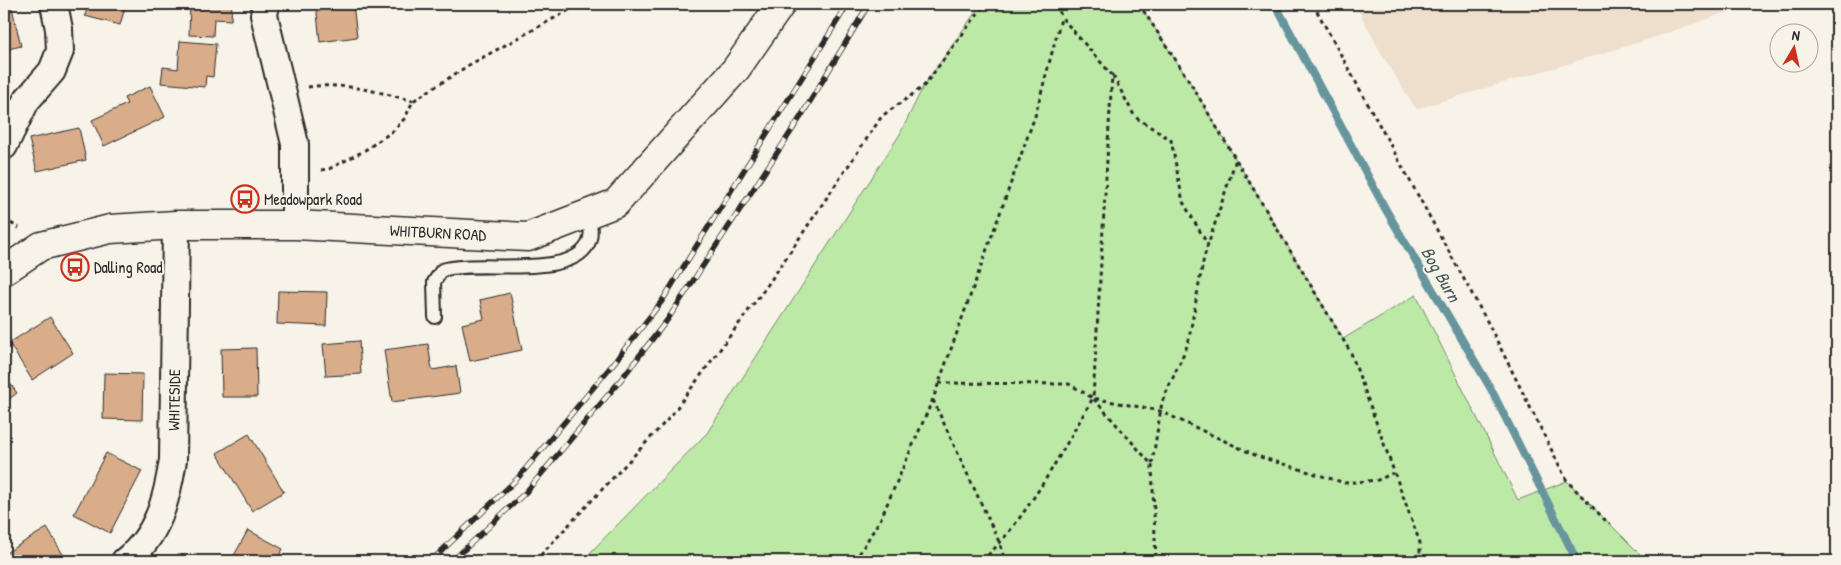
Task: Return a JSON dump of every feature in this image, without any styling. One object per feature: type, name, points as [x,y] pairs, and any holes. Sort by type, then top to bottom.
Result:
[{"type":"main road","name":"WHITBURN ROAD","points":[[4,271],[41,246],[110,229],[176,225],[295,225],[528,237],[616,203],[736,69],[781,4]]},
{"type":"street","points":[[4,146],[26,102],[52,71],[60,52],[59,29],[54,4]]},
{"type":"street","points":[[266,4],[264,15],[294,144],[296,172],[295,225]]},
{"type":"street","name":"WHITESIDE","points":[[125,561],[151,532],[167,497],[172,460],[176,225]]},
{"type":"lane","points":[[435,317],[434,282],[442,270],[563,262],[584,250],[589,243],[591,228],[589,214]]},
{"type":"path","points":[[296,172],[329,169],[362,152],[394,131],[405,118],[413,101],[469,65],[580,4]]},
{"type":"path","points":[[535,561],[670,416],[769,283],[882,116],[924,87],[985,4]]},
{"type":"path","points":[[1056,4],[1062,18],[1112,75],[1134,117],[1171,140],[1182,202],[1208,245]]},
{"type":"path","points":[[1139,4],[1188,79],[1351,353],[1420,543],[1420,561]]},
{"type":"path","points":[[1313,4],[1488,323],[1566,481],[1609,524]]},
{"type":"path","points":[[855,561],[880,518],[933,399],[1035,116],[1062,18]]},
{"type":"path","points":[[982,561],[1000,544],[1049,473],[1094,398],[1112,75]]},
{"type":"path","points":[[282,90],[312,86],[351,87],[381,92],[413,101]]},
{"type":"path","points":[[1156,561],[1152,464],[1160,411],[1162,402],[1188,344],[1208,245],[1236,159]]},
{"type":"path","points":[[939,383],[1069,384],[1094,398],[1160,411],[1257,456],[1345,483],[1378,480],[1393,473]]},
{"type":"path","points":[[1094,398],[1152,464]]},
{"type":"path","points":[[933,399],[1000,544],[1005,561]]},
{"type":"shaded area","points":[[1355,4],[1750,4],[1647,40],[1416,109],[1382,55]]},
{"type":"green space","points":[[981,4],[1139,4],[1188,79],[1343,339],[1416,295],[1518,500],[1567,481],[1647,561],[582,561],[707,433],[900,134],[923,87]]},
{"type":"building","points":[[4,4],[6,10],[12,8],[21,46],[4,50]]},
{"type":"building","points":[[88,4],[126,4],[120,25],[85,16]]},
{"type":"building","points":[[190,4],[232,4],[231,20],[214,19],[213,36],[189,35]]},
{"type":"building","points":[[316,4],[353,4],[357,37],[320,42]]},
{"type":"building","points":[[180,41],[216,44],[213,77],[206,76],[205,87],[161,83],[163,67],[178,69]]},
{"type":"building","points":[[150,86],[165,117],[104,146],[92,120],[127,104],[124,98]]},
{"type":"building","points":[[79,128],[86,160],[37,171],[29,139]]},
{"type":"building","points":[[278,291],[327,292],[326,326],[277,324]]},
{"type":"building","points":[[510,293],[522,350],[470,361],[462,324],[484,319],[480,300]]},
{"type":"building","points":[[50,317],[73,353],[32,380],[9,343]]},
{"type":"building","points":[[359,341],[361,374],[326,376],[323,344]]},
{"type":"building","points":[[428,344],[432,370],[456,366],[460,393],[392,402],[384,350]]},
{"type":"building","points":[[256,348],[257,397],[222,397],[221,349]]},
{"type":"building","points":[[104,373],[143,374],[142,420],[103,419]]},
{"type":"building","points":[[4,375],[17,393],[4,403]]},
{"type":"building","points":[[249,434],[284,492],[252,511],[217,453]]},
{"type":"building","points":[[106,453],[142,471],[110,533],[74,514]]},
{"type":"building","points":[[47,528],[67,561],[4,561],[4,554]]},
{"type":"building","points":[[248,530],[283,549],[276,561],[231,561]]},
{"type":"waterway","name":"Bog Burn","points":[[1275,4],[1386,210],[1491,389],[1577,561]]},
{"type":"railway","points":[[431,561],[517,479],[613,364],[662,301],[848,4]]},
{"type":"railway","points":[[452,561],[526,492],[619,382],[668,319],[800,118],[869,4]]},
{"type":"place","name":"Meadowpark Road","points":[[245,199]]},
{"type":"place","name":"Dalling Road","points":[[75,267]]}]
